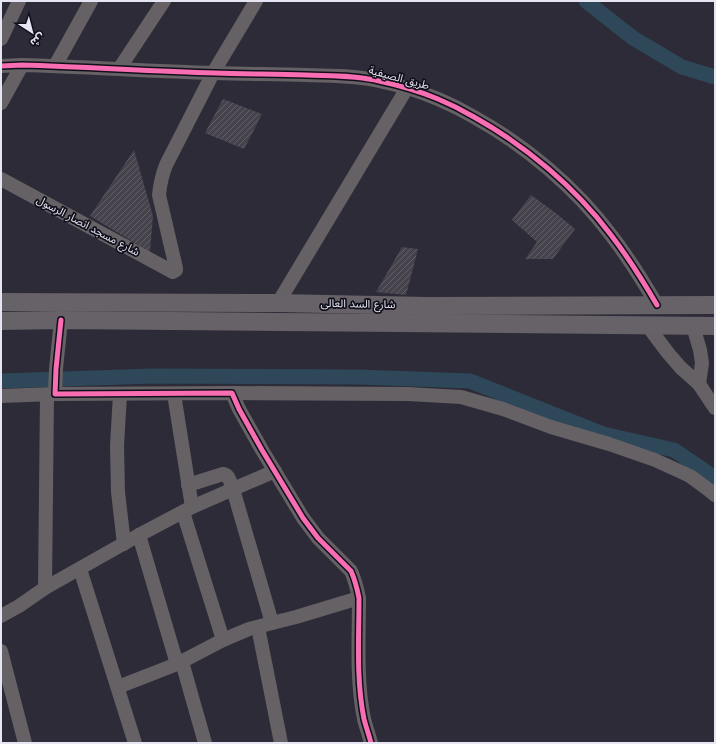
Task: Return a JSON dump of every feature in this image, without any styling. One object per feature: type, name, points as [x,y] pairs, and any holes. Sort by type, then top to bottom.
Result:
[{"type":"main road","name":"شارع السد العالى","points":[[1,302],[278,303],[426,315],[647,325],[715,326]]},
{"type":"main road","name":"شارع السد العالى","points":[[1,321],[426,315],[657,305],[715,305]]},
{"type":"street","points":[[1,39],[19,1]]},
{"type":"street","points":[[55,66],[91,1]]},
{"type":"street","points":[[119,69],[164,1]]},
{"type":"street","points":[[213,73],[256,1]]},
{"type":"street","points":[[1,103],[22,65]]},
{"type":"street","name":"طريق الصيفية","points":[[1,66],[55,66],[213,73],[358,77],[407,88],[438,99],[457,107],[482,121],[524,149],[551,171],[587,206],[610,233],[631,262],[657,305]]},
{"type":"street","name":"شارع مسجد انصار الرسول","points":[[1,179],[173,272],[176,268],[159,196],[160,184],[166,165],[213,73]]},
{"type":"street","points":[[278,303],[407,88]]},
{"type":"street","points":[[45,588],[52,392],[61,320]]},
{"type":"street","points":[[647,325],[681,368],[699,384],[715,408]]},
{"type":"street","points":[[693,326],[702,363],[699,384]]},
{"type":"street","points":[[1,396],[52,392],[120,394],[408,394],[461,397],[503,409],[551,427],[609,444],[655,460],[690,476],[715,495]]},
{"type":"street","points":[[232,393],[243,416],[275,472],[307,523],[318,538],[351,571],[357,586],[359,598],[360,684],[364,719],[371,743]]},
{"type":"street","points":[[120,394],[117,446],[118,492],[124,544]]},
{"type":"street","points":[[174,394],[188,485],[187,510],[223,640]]},
{"type":"street","points":[[1,616],[19,606],[45,588],[139,535],[187,510],[275,472]]},
{"type":"street","points":[[188,485],[223,474],[228,476],[272,623]]},
{"type":"street","points":[[139,535],[205,743]]},
{"type":"street","points":[[80,569],[135,743]]},
{"type":"street","points":[[118,687],[179,663],[223,640],[258,627],[296,618],[359,598]]},
{"type":"street","points":[[258,627],[281,743]]},
{"type":"street","points":[[1,651],[25,743]]},
{"type":"building","points":[[223,99],[262,114],[244,149],[205,133]]},
{"type":"building","points":[[134,150],[153,216],[150,252],[90,216]]},
{"type":"building","points":[[531,195],[575,229],[553,259],[525,259],[537,242],[512,220]]},
{"type":"building","points":[[402,247],[418,249],[406,295],[376,292]]},
{"type":"waterway","points":[[586,1],[633,38],[682,67],[715,77]]},
{"type":"waterway","points":[[1,381],[153,376],[359,377],[470,381],[603,434],[674,450],[715,478]]},
{"type":"cycle path","points":[[1,66],[22,65],[342,76],[370,79],[423,93],[456,107],[493,128],[531,154],[566,184],[582,200],[611,235],[635,269],[657,305]]},
{"type":"cycle path","points":[[61,320],[55,394],[232,393],[239,409],[262,450],[303,518],[318,538],[351,571],[359,598],[358,658],[361,704],[371,743]]}]
